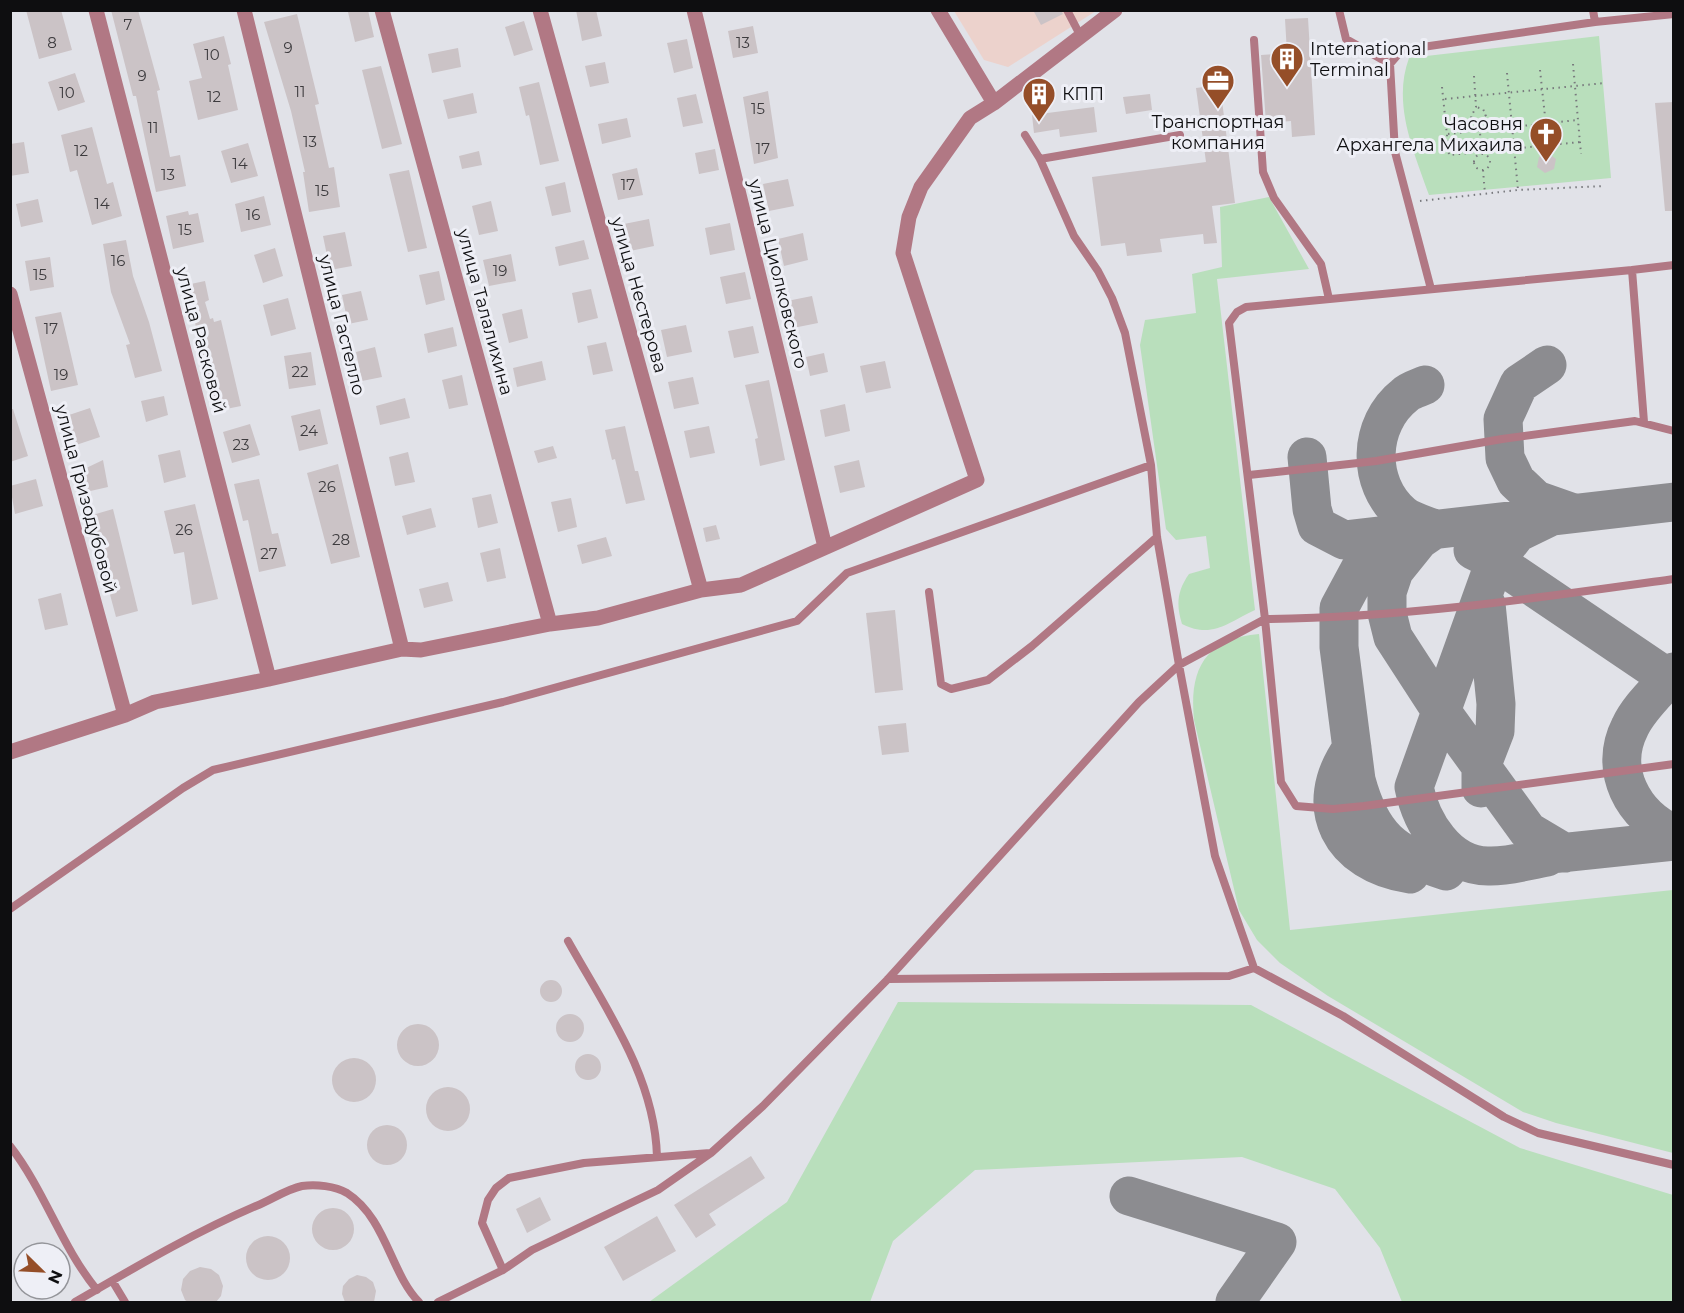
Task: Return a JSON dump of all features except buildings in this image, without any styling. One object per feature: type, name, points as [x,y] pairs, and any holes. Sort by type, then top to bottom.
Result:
[{"type":"street","name":"улица Расковой","points":[[96,10],[269,680]]},
{"type":"street","name":"улица Гастелло","points":[[244,10],[402,648]]},
{"type":"street","name":"улица Талалихина","points":[[382,10],[550,624]]},
{"type":"street","name":"улица Нестерова","points":[[540,10],[701,590]]},
{"type":"street","name":"улица Циолковского","points":[[694,10],[825,547]]},
{"type":"street","points":[[938,10],[994,103]]},
{"type":"street","points":[[10,752],[124,715],[155,702],[269,680],[402,648],[421,650],[550,624],[598,618],[701,590],[741,585],[977,480],[903,253],[909,217],[921,187],[970,118],[994,103],[1115,10]]},
{"type":"street","name":"улица Гризодубовой","points":[[10,294],[124,715]]},
{"type":"lane","points":[[1067,10],[1080,35]]},
{"type":"lane","points":[[1339,10],[1346,39],[1390,64]]},
{"type":"lane","points":[[1593,10],[1595,22]]},
{"type":"lane","points":[[1431,289],[1395,152],[1390,64],[1402,50],[1595,22],[1674,14]]},
{"type":"lane","points":[[1254,40],[1263,172],[1274,198],[1321,264],[1329,299]]},
{"type":"lane","points":[[1025,135],[1040,159],[1074,236],[1098,271],[1125,333],[1150,465],[1157,537],[1179,665],[1215,856],[1254,968],[1343,1016],[1504,1117],[1538,1134],[1674,1165]]},
{"type":"lane","points":[[1040,159],[1180,135]]},
{"type":"lane","points":[[1674,265],[1246,307],[1237,312],[1229,323],[1250,475],[1281,782],[1296,806],[1333,809],[1364,806],[1674,764]]},
{"type":"lane","points":[[1632,270],[1644,422]]},
{"type":"lane","points":[[1250,475],[1376,461],[1502,439],[1635,421],[1674,431]]},
{"type":"lane","points":[[10,909],[213,770],[503,702],[797,621],[848,573],[1150,465]]},
{"type":"lane","points":[[928,592],[940,684],[951,689],[987,680],[1032,646],[1157,537]]},
{"type":"lane","points":[[438,1302],[503,1270],[532,1250],[658,1190],[711,1153],[763,1106],[888,979],[1139,702],[1179,665],[1265,619],[1338,618],[1481,604],[1674,579]]},
{"type":"lane","points":[[568,941],[632,1054],[652,1112],[656,1130],[657,1157]]},
{"type":"lane","points":[[888,979],[1229,976],[1254,968]]},
{"type":"lane","points":[[10,1146],[35,1182],[67,1247],[97,1290]]},
{"type":"lane","points":[[503,1270],[482,1223],[488,1200],[496,1188],[521,1174],[584,1163],[711,1153]]},
{"type":"lane","points":[[75,1302],[172,1246],[238,1214],[300,1187],[319,1185],[346,1193],[372,1219],[410,1291],[419,1302]]},
{"type":"lane","points":[[112,1282],[125,1302]]},
{"type":"path","points":[[1573,64],[1581,154]]},
{"type":"path","points":[[1540,69],[1548,144]]},
{"type":"path","points":[[1507,73],[1518,190]]},
{"type":"path","points":[[1474,76],[1476,107],[1471,117],[1478,122],[1482,152]]},
{"type":"path","points":[[1445,99],[1605,83]]},
{"type":"path","points":[[1442,87],[1449,155],[1580,141]]},
{"type":"path","points":[[1476,107],[1484,109],[1486,115],[1478,122]]},
{"type":"path","points":[[1448,134],[1577,120]]},
{"type":"path","points":[[1482,152],[1488,156],[1490,162],[1488,168],[1483,170],[1477,168],[1474,163],[1476,157],[1482,152]]},
{"type":"path","points":[[1483,170],[1485,194]]},
{"type":"path","points":[[1409,204],[1518,190],[1604,186]]},
{"type":"shaded area","points":[[954,11],[1096,11],[1008,67],[984,60]]},
{"type":"green space","points":[[1599,36],[1611,178],[1429,195],[1407,128],[1404,110],[1404,75],[1409,58]]},
{"type":"green space","points":[[1269,197],[1309,269],[1217,279],[1255,610],[1219,628],[1202,630],[1182,624],[1178,604],[1182,586],[1189,574],[1210,568],[1206,536],[1176,540],[1166,529],[1140,345],[1145,320],[1196,313],[1192,274],[1222,267],[1220,207]]},
{"type":"green space","points":[[1259,634],[1290,930],[1673,890],[1673,1153],[1556,1123],[1523,1112],[1328,996],[1280,963],[1257,940],[1239,910],[1194,720],[1193,702],[1198,672],[1204,660],[1213,650],[1225,642]]},
{"type":"green space","points":[[898,1002],[1251,1005],[1520,1148],[1673,1195],[1673,1302],[1402,1302],[1380,1248],[1335,1189],[1242,1157],[975,1170],[893,1241],[870,1302],[649,1302],[787,1202]]},
{"type":"taxiway","points":[[1547,365],[1519,384],[1503,419],[1505,458],[1516,481],[1536,500],[1573,513]]},
{"type":"taxiway","points":[[1425,385],[1407,393],[1393,407],[1378,437],[1377,470],[1390,501],[1402,514],[1413,521],[1435,529],[1419,540],[1394,571],[1387,592],[1387,613],[1393,637],[1441,711],[1528,831],[1565,853]]},
{"type":"taxiway","points":[[1307,457],[1312,509],[1317,526],[1344,540],[1674,502]]},
{"type":"taxiway","points":[[1547,857],[1495,866],[1473,864],[1460,859],[1438,840],[1423,814],[1414,787],[1495,561],[1517,533],[1554,515]]},
{"type":"taxiway","points":[[1413,537],[1397,542],[1360,569],[1339,608],[1339,647],[1356,780],[1369,815],[1377,829],[1398,850],[1446,871]]},
{"type":"taxiway","points":[[1473,550],[1495,561],[1674,682]]},
{"type":"taxiway","points":[[1481,788],[1481,767],[1495,731],[1496,704],[1486,604]]},
{"type":"taxiway","points":[[1674,672],[1644,705],[1634,720],[1624,743],[1622,759],[1623,775],[1636,804],[1659,826],[1674,834]]},
{"type":"taxiway","points":[[1352,748],[1340,770],[1334,791],[1334,811],[1339,829],[1350,845],[1366,858],[1386,868],[1410,874]]},
{"type":"taxiway","points":[[1541,855],[1674,841]]},
{"type":"taxiway","points":[[1129,1196],[1277,1242],[1235,1302]]},
{"type":"place","name":"International Terminal","points":[[1287,88]]},
{"type":"place","name":"Транспортная компания","points":[[1218,110]]},
{"type":"place","name":"КПП","points":[[1039,123]]},
{"type":"place","name":"Часовня Архангела Михаила","points":[[1546,163]]}]
